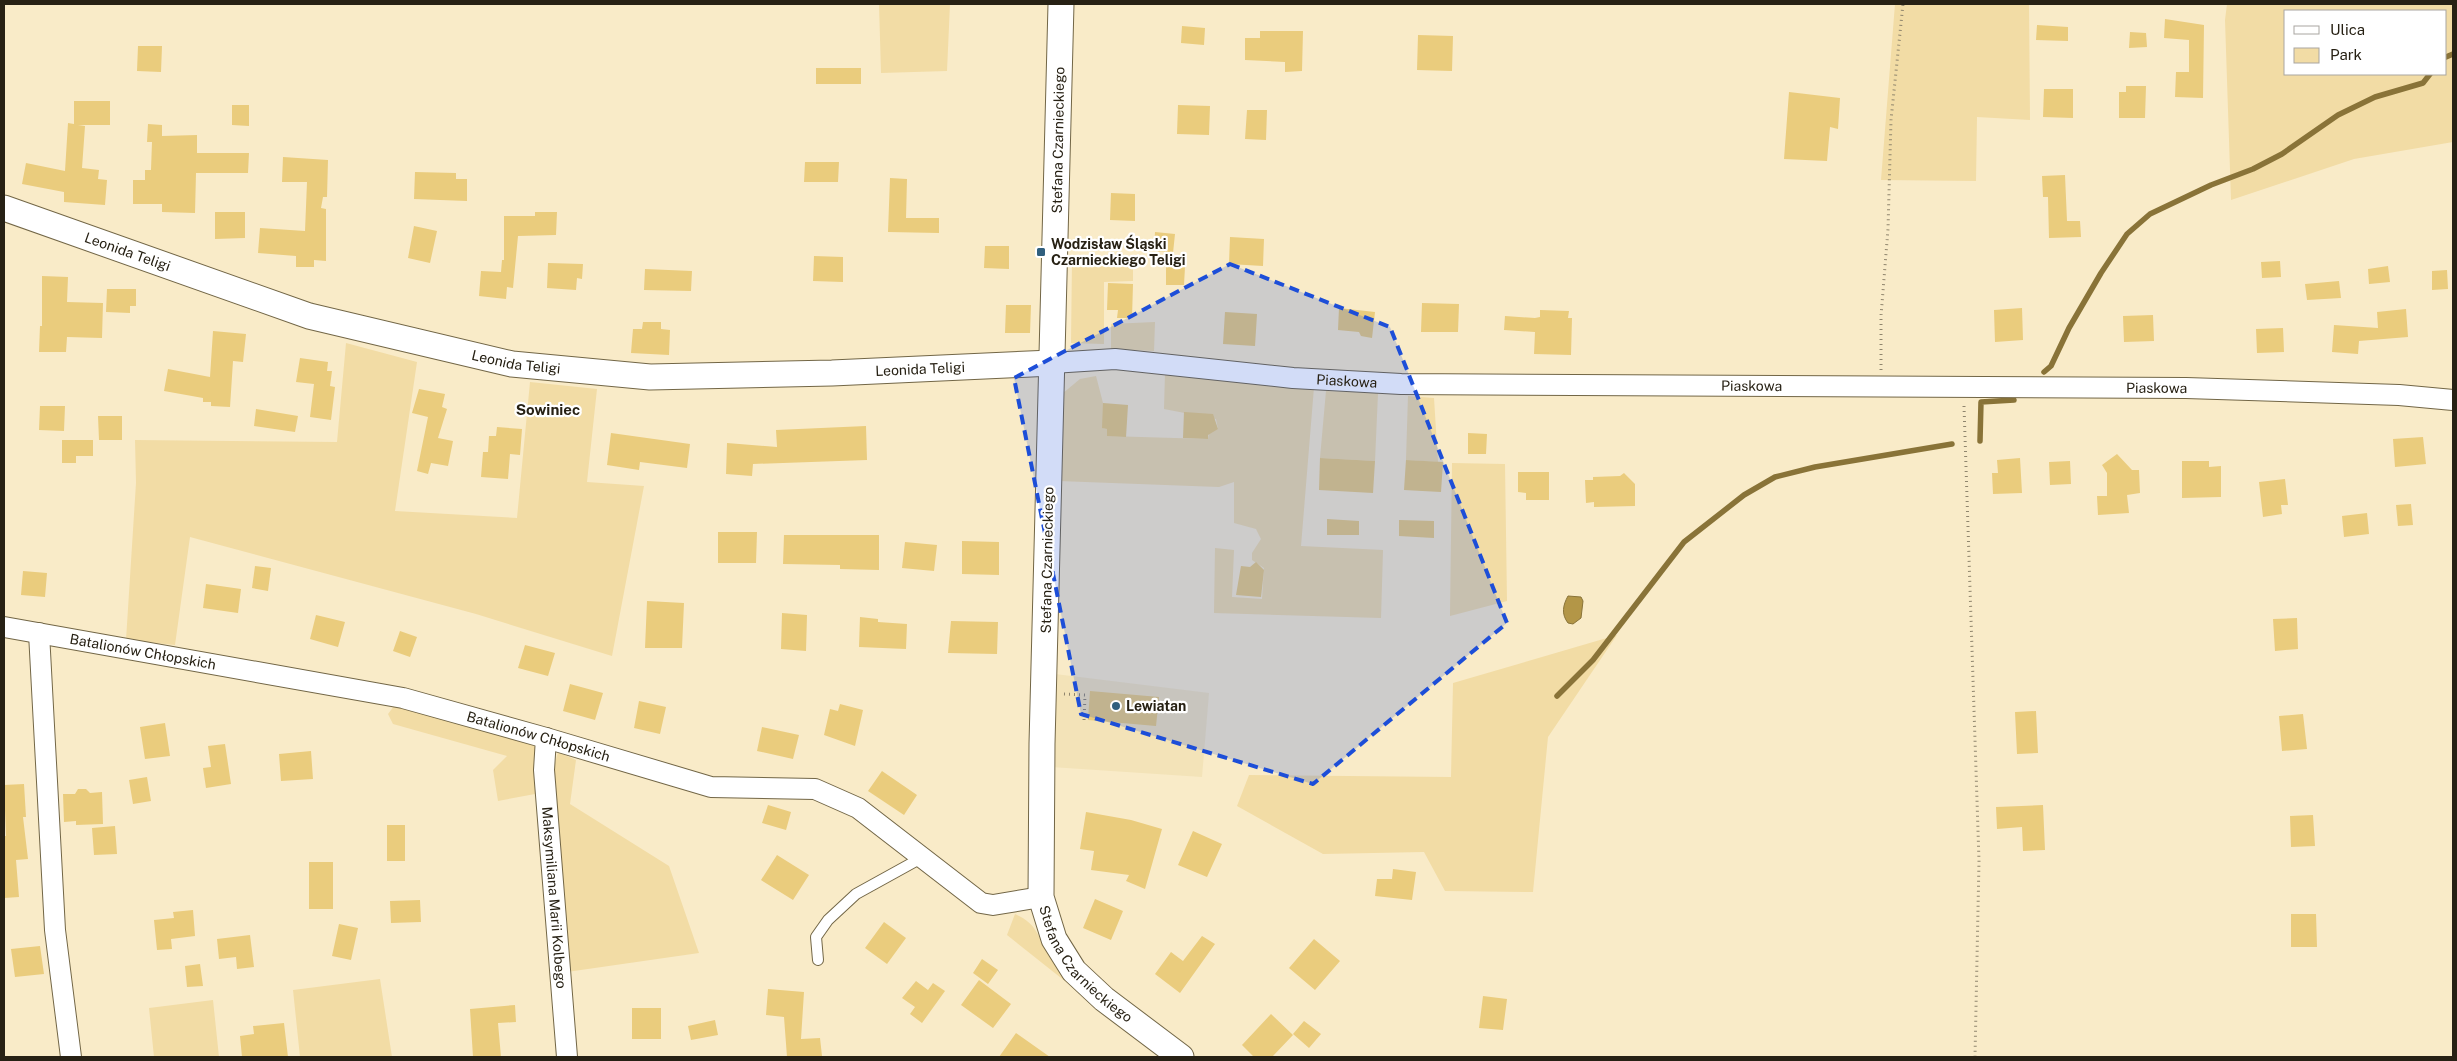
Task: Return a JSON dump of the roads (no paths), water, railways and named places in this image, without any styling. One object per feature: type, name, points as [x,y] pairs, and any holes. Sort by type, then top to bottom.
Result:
[{"type":"street","name":"Stefana Czarnieckiego","points":[[1061,4],[1042,744],[1041,897],[1054,939],[1074,971],[1104,998],[1181,1057]]},
{"type":"street","name":"Leonida Teligi","points":[[4,208],[309,316],[512,364],[650,377],[832,373],[1052,363]]},
{"type":"street","name":"Piaskowa","points":[[1052,363],[1115,359],[1293,378],[1401,384],[2186,388],[2399,395],[2453,400]]},
{"type":"street","name":"Batalionów Chłopskich","points":[[4,627],[403,698],[711,787],[815,789],[858,808],[981,903],[993,904],[1041,897]]},
{"type":"street","points":[[39,633],[56,930],[71,1057]]},
{"type":"street","name":"Maksymiliana Marii Kolbego","points":[[546,738],[544,770],[567,1057]]},
{"type":"lane","points":[[818,960],[816,937],[828,920],[856,894],[923,857]]},
{"type":"waterway","points":[[2447,57],[2453,54]]},
{"type":"waterway","points":[[2044,372],[2051,366],[2069,328],[2101,273],[2127,234],[2150,214],[2211,185],[2253,169],[2282,154],[2338,115],[2375,97],[2423,83],[2429,75]]},
{"type":"waterway","points":[[1980,441],[1981,402],[2014,400]]},
{"type":"waterway","points":[[1557,696],[1593,660],[1684,542],[1744,495],[1775,477],[1815,467],[1952,444]]},
{"type":"place","name":"Wodzisław Śląski Czarnieckiego Teligi","points":[[1041,252]]},
{"type":"place","name":"Lewiatan","points":[[1116,706]]},
{"type":"district","name":"Sowiniec","points":[[548,410]]}]
